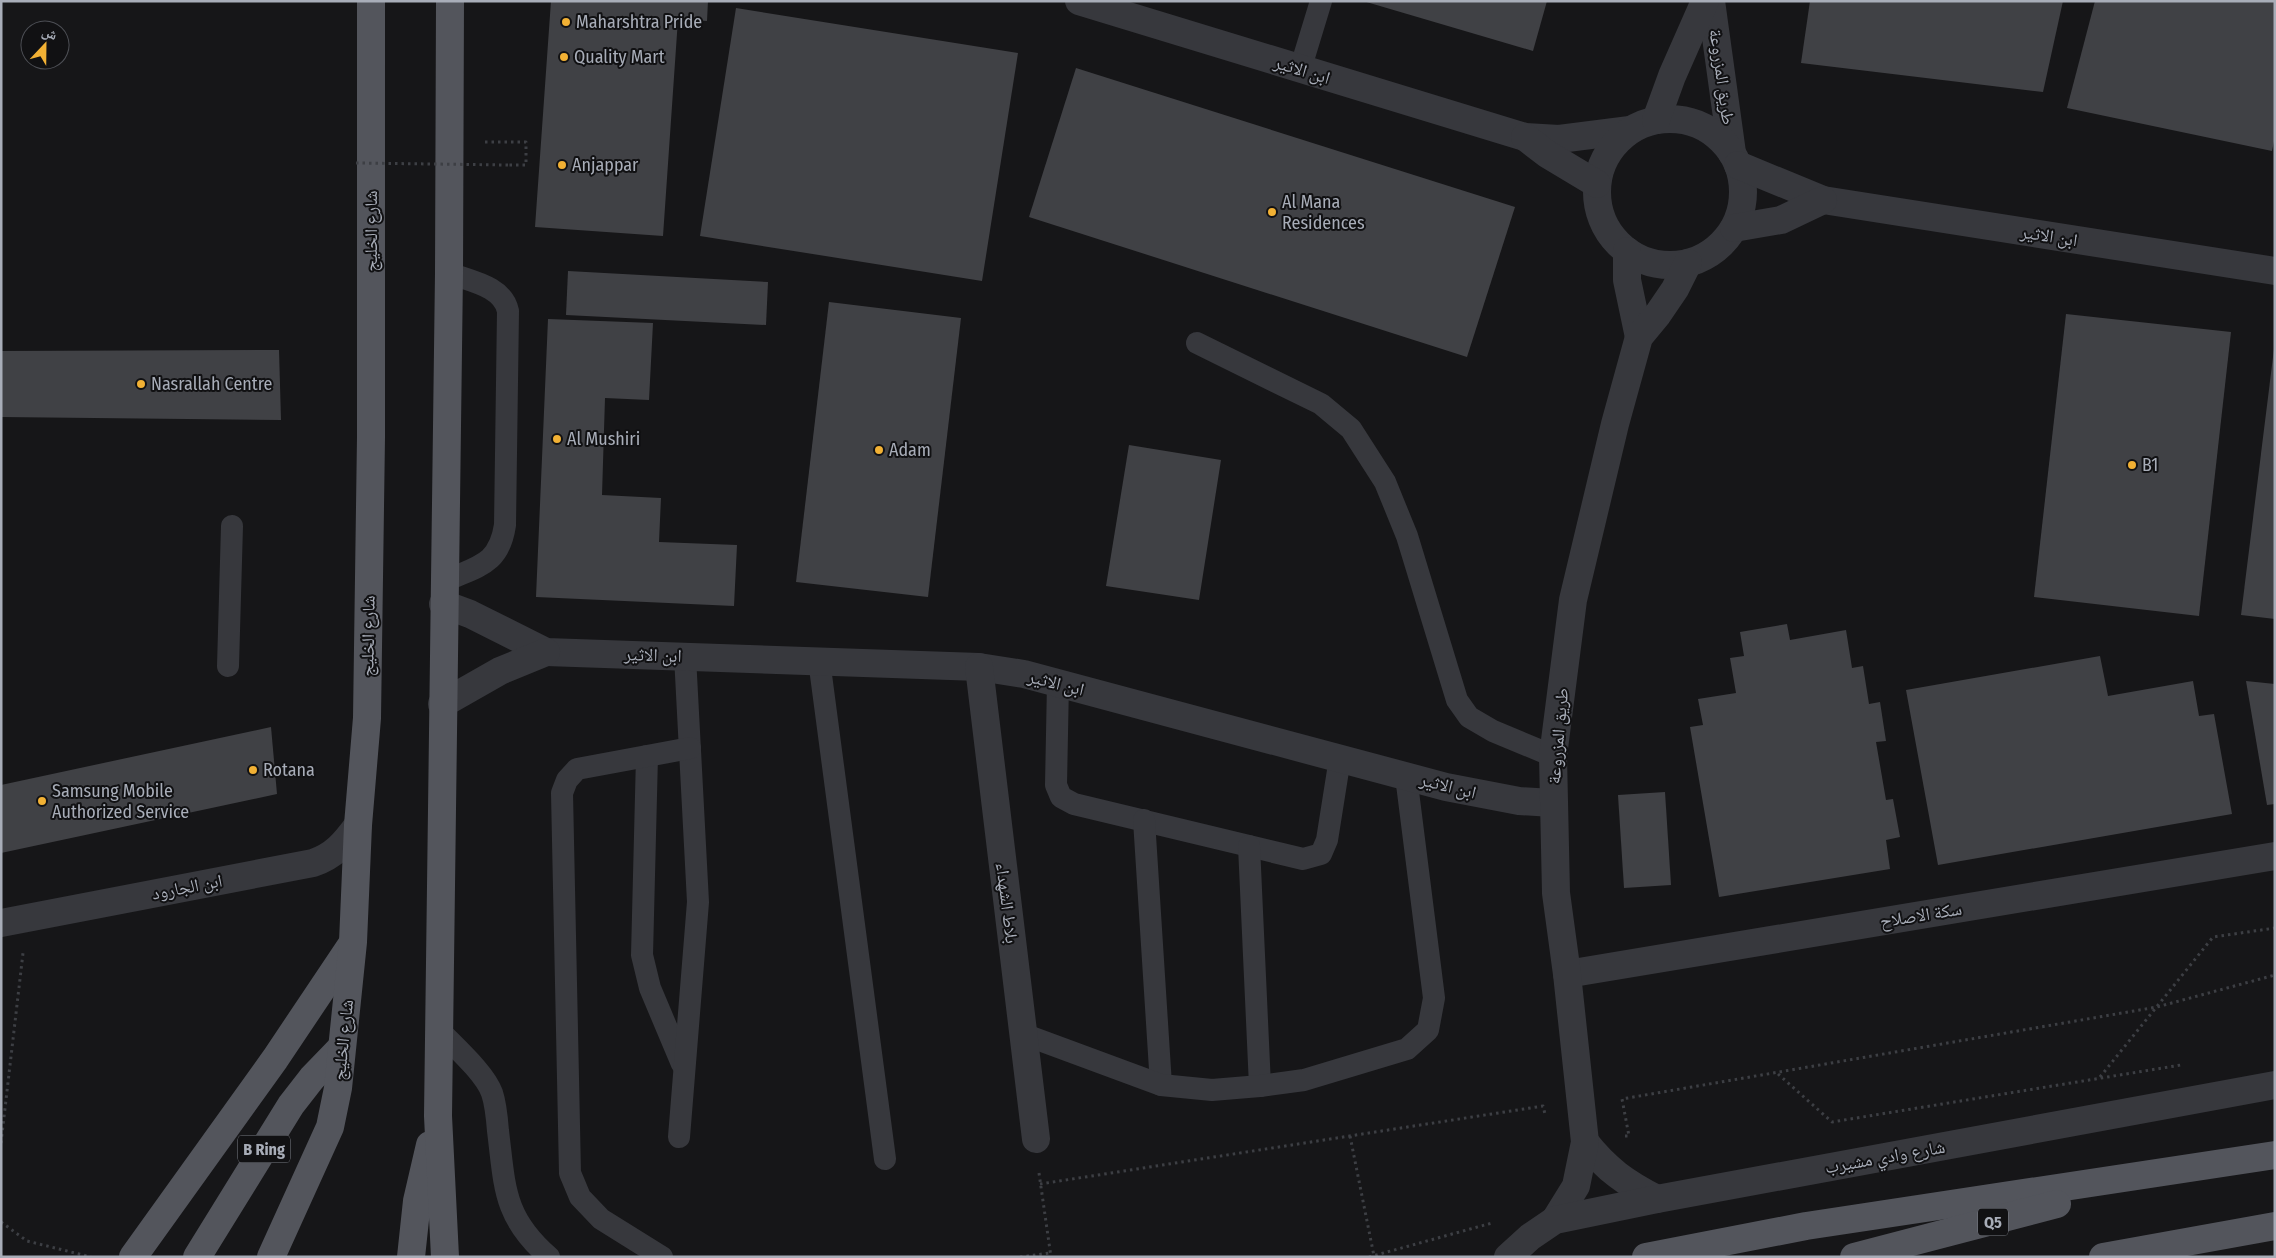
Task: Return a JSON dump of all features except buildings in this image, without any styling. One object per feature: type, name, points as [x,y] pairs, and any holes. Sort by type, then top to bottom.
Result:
[{"type":"main road","name":"شارع الخليج","points":[[271,1257],[309,1178],[330,1127],[338,1088],[353,942],[358,825],[367,718],[371,437],[371,1]]},
{"type":"main road","points":[[450,1],[449,273],[438,1116],[444,1244],[461,1257]]},
{"type":"main road","points":[[133,1257],[270,1066],[353,942]]},
{"type":"main road","name":"B Ring","points":[[197,1257],[291,1105],[312,1078],[341,1048]]},
{"type":"main road","points":[[411,1257],[417,1201],[438,1116]]},
{"type":"main road","name":"Q5","points":[[1854,1257],[2058,1204],[2129,1178],[2275,1155]]},
{"type":"main road","points":[[289,1257],[309,1178]]},
{"type":"main road","points":[[1646,1257],[1806,1226],[2129,1178]]},
{"type":"main road","points":[[2103,1257],[2275,1226]]},
{"type":"street","name":"ابن الاثير","points":[[1079,1],[1300,70],[1525,137],[1559,139],[1630,130]]},
{"type":"street","name":"طريق المزروعة","points":[[1656,120],[1672,76],[1705,1]]},
{"type":"street","name":"طريق المزروعة","points":[[1712,1],[1735,159]]},
{"type":"street","points":[[1656,120],[1685,120],[1712,132],[1735,159],[1744,196],[1741,213],[1726,240],[1715,250],[1688,263],[1667,265],[1646,261],[1627,251],[1610,233],[1598,210],[1597,184],[1600,168],[1607,153],[1630,130],[1656,120]]},
{"type":"street","name":"ابن الاثير","points":[[1525,137],[1547,154],[1597,184]]},
{"type":"street","name":"ابن الاثير","points":[[1735,159],[1823,200],[2275,271]]},
{"type":"street","points":[[1734,228],[1781,220],[1823,200]]},
{"type":"street","name":"طريق المزروعة","points":[[1627,251],[1627,280],[1639,337]]},
{"type":"street","name":"طريق المزروعة","points":[[1555,1220],[1576,1186],[1585,1142],[1567,974],[1556,893],[1553,803],[1553,756],[1573,600],[1639,337],[1664,306],[1688,263]]},
{"type":"street","name":"ابن الاثير","points":[[444,592],[470,614],[546,652],[979,667],[1058,683],[1406,776],[1519,801],[1553,803]]},
{"type":"street","name":"ابن الاثير","points":[[442,704],[486,678],[546,652]]},
{"type":"street","name":"بلاط الشهداء","points":[[979,667],[1036,1139]]},
{"type":"street","name":"ابن الجارود","points":[[14,921],[313,863],[326,859],[336,852],[358,825]]},
{"type":"street","name":"سكة الاصلاح","points":[[1567,974],[2275,856]]},
{"type":"street","name":"شارع وادي مشيرب","points":[[1508,1257],[1530,1237],[1555,1220],[1657,1199],[2275,1085]]},
{"type":"street","points":[[1585,1142],[1599,1161],[1614,1174],[1657,1199]]},
{"type":"lane","points":[[1300,70],[1320,1]]},
{"type":"lane","points":[[444,592],[497,553],[503,542],[505,525],[508,350],[508,311],[502,295],[495,290],[449,273]]},
{"type":"lane","points":[[1198,343],[1322,404],[1351,429],[1385,482],[1407,536],[1457,700],[1469,717],[1493,731],[1553,756]]},
{"type":"lane","points":[[228,666],[232,526]]},
{"type":"lane","points":[[678,1137],[698,902],[685,656]]},
{"type":"lane","points":[[819,660],[885,1159]]},
{"type":"lane","points":[[1058,683],[1056,785],[1061,797],[1074,804],[1303,859],[1321,854],[1327,840],[1340,758]]},
{"type":"lane","points":[[662,1257],[601,1219],[580,1197],[570,1173],[562,793],[567,780],[578,769],[690,748]]},
{"type":"lane","points":[[647,756],[642,955],[650,988],[684,1069]]},
{"type":"lane","points":[[1023,1034],[1161,1085],[1212,1090],[1304,1080],[1407,1048],[1428,1030],[1434,998],[1406,776]]},
{"type":"lane","points":[[1144,820],[1161,1085]]},
{"type":"lane","points":[[1249,846],[1260,1086]]},
{"type":"lane","points":[[438,1029],[482,1077],[492,1092],[506,1192],[513,1216],[523,1232],[548,1257]]},
{"type":"path","points":[[356,163],[526,165],[526,142],[449,142]]},
{"type":"path","points":[[1,1143],[14,921]]},
{"type":"path","points":[[2099,1078],[2213,937],[2275,928]]},
{"type":"path","points":[[1585,1142],[1629,1136],[1622,1099],[2157,1007],[2275,975]]},
{"type":"path","points":[[1777,1073],[1832,1122],[2187,1064]]},
{"type":"path","points":[[1040,1184],[1543,1106],[1546,1122]]},
{"type":"path","points":[[1350,1136],[1372,1256],[1494,1223]]},
{"type":"path","points":[[1020,1257],[1051,1255],[1040,1184],[1036,1139]]},
{"type":"path","points":[[1,1222],[27,1241],[91,1257]]},
{"type":"place","name":"Maharshtra Pride","points":[[566,22]]},
{"type":"place","name":"Quality Mart","points":[[564,57]]},
{"type":"place","name":"Anjappar","points":[[562,165]]},
{"type":"place","name":"Al Mana Residences","points":[[1272,212]]},
{"type":"place","name":"Nasrallah Centre","points":[[141,384]]},
{"type":"place","name":"Al Mushiri","points":[[557,439]]},
{"type":"place","name":"Adam","points":[[879,450]]},
{"type":"place","name":"B1","points":[[2132,465]]},
{"type":"place","name":"Rotana","points":[[253,770]]},
{"type":"place","name":"Samsung Mobile Authorized Service","points":[[42,801]]}]
